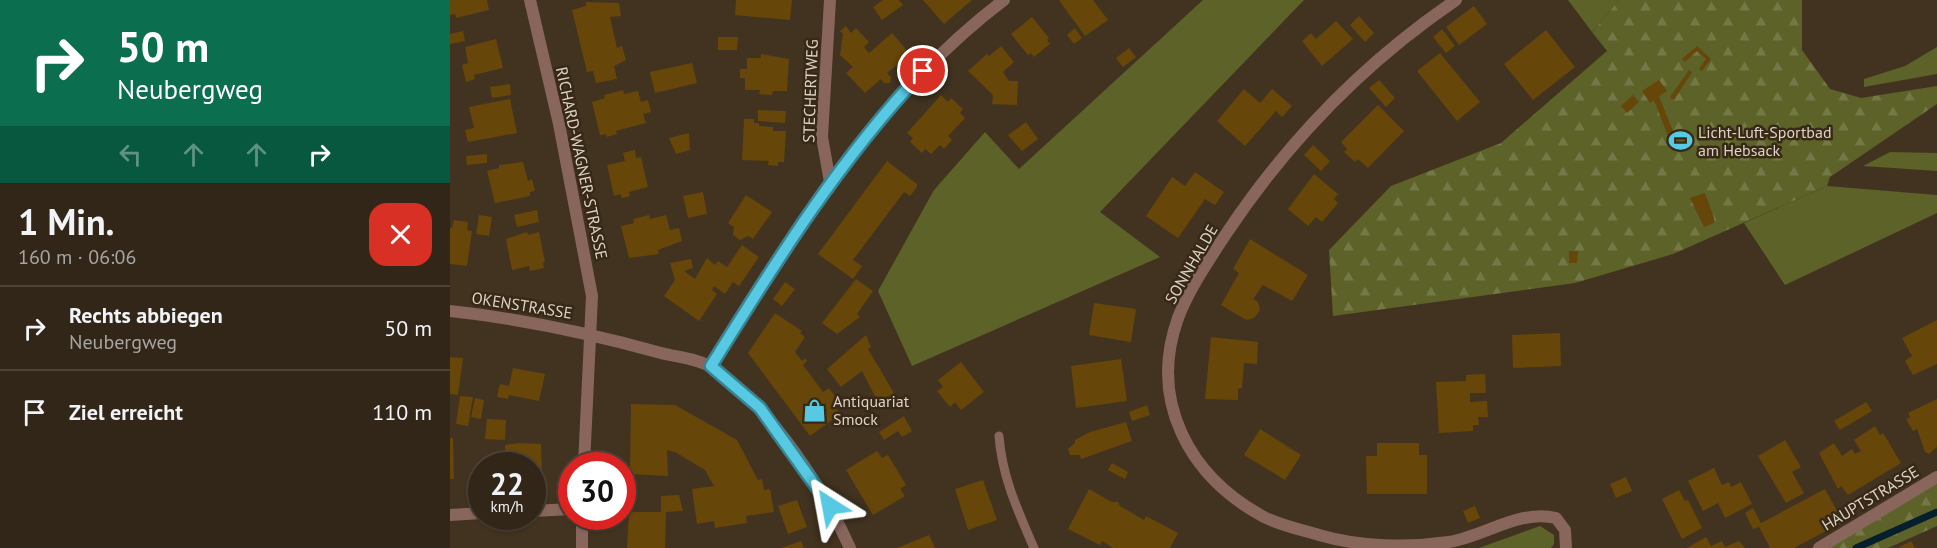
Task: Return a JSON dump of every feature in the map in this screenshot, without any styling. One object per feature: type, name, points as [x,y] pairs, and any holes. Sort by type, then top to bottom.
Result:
[{"type":"street","name":"RICHARD-WAGNER-STRASSE","points":[[530,0],[592,296],[584,452]]},
{"type":"street","name":"STECHERTWEG","points":[[830,0],[822,136],[830,182]]},
{"type":"street","points":[[850,548],[830,506],[760,408],[711,366],[830,182],[897,98],[974,23],[1004,0]]},
{"type":"street","name":"SONNHALDE","points":[[1456,0],[1357,79],[1297,140],[1246,204],[1207,263],[1178,318],[1171,350],[1168,384],[1179,430],[1195,459],[1218,484],[1265,517],[1333,539],[1396,547],[1451,542],[1540,514],[1556,518],[1565,530],[1566,548]]},
{"type":"street","name":"OKENSTRASSE","points":[[450,310],[524,319],[589,333],[711,366]]},
{"type":"street","name":"HAUPTSTRASSE","points":[[1819,548],[1937,477]]},
{"type":"street","points":[[450,515],[468,514]]},
{"type":"street","points":[[582,530],[582,548]]},
{"type":"lane","points":[[999,436],[1001,461],[1013,499],[1034,548]]},
{"type":"green space","points":[[1203,0],[1304,0],[1100,212],[1160,257],[912,366],[878,291],[934,190],[985,132],[1019,169]]},
{"type":"green space","points":[[1568,0],[1619,0],[1592,32]]},
{"type":"green space","name":"Licht-Luft-Sportbad am Hebsack","points":[[1619,0],[1802,0],[1802,50],[1830,89],[1861,98],[1937,86],[1937,104],[1830,177],[1827,186],[1673,254],[1575,283],[1333,316],[1329,250],[1391,186],[1501,143],[1607,51],[1592,32]]},
{"type":"green space","points":[[1937,47],[1937,74],[1864,87],[1864,79],[1905,66]]},
{"type":"green space","points":[[1890,152],[1937,153],[1937,171],[1863,166]]},
{"type":"green space","points":[[1827,186],[1937,195],[1937,213],[1785,285],[1744,223]]},
{"type":"green space","points":[[1937,480],[1937,526],[1888,548],[1825,548]]},
{"type":"green space","points":[[1540,526],[1554,535],[1554,544],[1551,548],[1479,548]]},
{"type":"building","points":[[450,0],[487,0],[489,10],[456,18],[455,14],[450,15]]},
{"type":"building","points":[[736,0],[792,0],[790,20],[735,15]]},
{"type":"building","points":[[883,0],[899,0],[903,5],[882,20],[873,7]]},
{"type":"building","points":[[923,0],[972,0],[944,24]]},
{"type":"building","points":[[1059,0],[1093,0],[1108,20],[1085,36]]},
{"type":"building","points":[[586,2],[619,3],[621,16],[610,17],[617,48],[622,46],[626,60],[614,66],[617,79],[596,83],[593,71],[587,72],[572,10],[586,6]]},
{"type":"building","points":[[1474,6],[1487,24],[1459,45],[1446,27]]},
{"type":"building","points":[[1359,16],[1374,33],[1365,42],[1350,25]]},
{"type":"building","points":[[1032,17],[1049,38],[1047,40],[1050,44],[1034,57],[1031,53],[1028,55],[1011,34]]},
{"type":"building","points":[[1336,21],[1353,39],[1322,66],[1302,41],[1311,33],[1316,39]]},
{"type":"building","points":[[846,26],[851,33],[856,28],[869,42],[864,47],[869,53],[892,33],[910,54],[887,73],[891,77],[890,83],[884,83],[881,79],[865,93],[846,73],[853,67],[840,55],[843,34],[840,31]]},
{"type":"building","points":[[1075,28],[1082,38],[1074,44],[1067,35]]},
{"type":"building","points":[[1442,29],[1455,46],[1446,53],[1433,37]]},
{"type":"building","points":[[1546,30],[1575,67],[1533,100],[1504,64]]},
{"type":"building","points":[[463,31],[465,41],[450,44],[450,34]]},
{"type":"building","points":[[718,37],[738,37],[737,50],[718,50]]},
{"type":"building","points":[[496,39],[503,68],[474,75],[475,79],[466,82],[462,65],[468,63],[465,47]]},
{"type":"building","points":[[1001,46],[1014,62],[1003,72],[1009,81],[1018,81],[1017,105],[992,104],[993,95],[968,71],[987,54],[989,56]]},
{"type":"building","points":[[1697,46],[1711,59],[1702,71],[1699,69],[1706,59],[1697,51],[1685,62],[1682,59]]},
{"type":"building","points":[[1129,48],[1136,57],[1123,67],[1116,58]]},
{"type":"building","points":[[1440,53],[1480,102],[1457,121],[1417,71]]},
{"type":"building","points":[[761,54],[789,59],[787,91],[773,91],[772,95],[759,94],[760,90],[745,90],[745,78],[740,78],[740,69],[747,69],[747,58],[761,58]]},
{"type":"building","points":[[692,63],[697,83],[655,93],[650,72]]},
{"type":"building","points":[[1689,70],[1692,72],[1674,100],[1670,97]]},
{"type":"building","points":[[1379,80],[1395,98],[1386,107],[1369,88]]},
{"type":"building","points":[[1659,80],[1667,91],[1659,96],[1674,134],[1668,136],[1654,100],[1650,103],[1642,91]]},
{"type":"building","points":[[510,84],[511,95],[492,98],[490,87]]},
{"type":"building","points":[[1244,89],[1260,103],[1272,89],[1292,106],[1282,117],[1276,111],[1245,146],[1217,121]]},
{"type":"building","points":[[623,90],[624,94],[638,91],[641,102],[648,100],[651,112],[643,114],[646,123],[616,131],[617,134],[607,137],[606,134],[600,135],[592,102],[605,98],[604,95]]},
{"type":"building","points":[[941,95],[948,102],[951,98],[963,109],[960,113],[965,118],[948,136],[952,140],[944,149],[940,145],[931,154],[925,149],[922,153],[910,142],[913,138],[907,133]]},
{"type":"building","points":[[1633,95],[1639,102],[1627,113],[1621,106]]},
{"type":"building","points":[[510,99],[517,133],[468,142],[465,130],[474,128],[469,107]]},
{"type":"building","points":[[1378,105],[1404,131],[1368,168],[1358,159],[1355,162],[1344,152],[1347,149],[1341,142]]},
{"type":"building","points":[[758,110],[786,111],[785,123],[758,121]]},
{"type":"building","points":[[744,119],[754,119],[754,123],[759,123],[759,126],[773,127],[773,131],[786,131],[784,162],[778,162],[778,166],[768,165],[769,161],[742,160]]},
{"type":"building","points":[[1026,122],[1038,139],[1022,151],[1008,135]]},
{"type":"building","points":[[689,133],[690,150],[676,154],[669,138]]},
{"type":"building","points":[[1313,145],[1330,161],[1321,171],[1304,155]]},
{"type":"building","points":[[635,150],[636,158],[641,157],[648,187],[629,192],[630,196],[622,198],[620,194],[614,196],[607,165],[625,161],[623,153]]},
{"type":"building","points":[[487,154],[487,163],[467,165],[466,156]]},
{"type":"building","points":[[887,161],[917,184],[917,187],[910,196],[904,192],[853,260],[862,266],[853,279],[818,254]]},
{"type":"building","points":[[523,162],[528,181],[532,179],[535,191],[530,192],[530,196],[495,203],[487,171],[499,168],[499,165]]},
{"type":"building","points":[[1195,172],[1224,192],[1215,205],[1205,199],[1178,238],[1146,216],[1172,177],[1185,186]]},
{"type":"building","points":[[1314,174],[1338,194],[1334,199],[1338,203],[1322,222],[1316,217],[1308,226],[1288,209]]},
{"type":"building","points":[[703,192],[707,214],[688,218],[683,196]]},
{"type":"building","points":[[1705,193],[1714,223],[1704,227],[1690,198]]},
{"type":"building","points":[[746,195],[772,212],[753,239],[748,236],[740,240],[733,235],[734,227],[728,223]]},
{"type":"building","points":[[537,210],[539,222],[517,227],[514,215]]},
{"type":"building","points":[[479,215],[492,217],[489,236],[476,234]]},
{"type":"building","points":[[649,215],[650,219],[666,215],[670,230],[679,228],[682,241],[658,250],[659,254],[629,258],[621,226],[634,223],[633,219]]},
{"type":"building","points":[[454,220],[468,222],[467,230],[472,231],[467,266],[450,264],[450,228]]},
{"type":"building","points":[[527,232],[528,235],[539,232],[545,262],[543,263],[544,268],[530,271],[529,266],[512,270],[506,239]]},
{"type":"building","points":[[1250,239],[1308,275],[1292,301],[1263,285],[1253,299],[1258,302],[1260,310],[1254,318],[1246,320],[1221,305],[1239,273],[1233,269]]},
{"type":"building","points":[[742,245],[759,257],[739,286],[733,282],[725,294],[714,286],[712,290],[717,294],[699,321],[664,296],[675,280],[670,263],[691,259],[693,268],[684,271],[695,279],[707,258],[715,265],[718,261],[727,267]]},
{"type":"building","points":[[1569,251],[1578,251],[1577,263],[1569,263]]},
{"type":"building","points":[[856,279],[873,291],[857,314],[860,317],[837,334],[822,323]]},
{"type":"building","points":[[785,282],[795,289],[782,306],[773,299]]},
{"type":"building","points":[[1094,303],[1136,309],[1131,342],[1089,335]]},
{"type":"building","points":[[775,313],[802,331],[800,333],[805,337],[795,352],[802,361],[805,358],[807,361],[803,365],[823,392],[829,388],[840,403],[835,407],[840,414],[810,436],[748,353]]},
{"type":"building","points":[[1937,320],[1937,364],[1913,375],[1905,361],[1912,356],[1902,338]]},
{"type":"building","points":[[1560,333],[1561,366],[1513,368],[1512,335]]},
{"type":"building","points":[[866,335],[871,347],[868,349],[894,393],[879,404],[862,371],[841,387],[827,369]]},
{"type":"building","points":[[1211,337],[1258,342],[1257,364],[1244,363],[1242,388],[1238,389],[1238,400],[1205,399]]},
{"type":"building","points":[[450,357],[463,358],[458,395],[450,394]]},
{"type":"building","points":[[1121,359],[1127,401],[1076,408],[1071,366]]},
{"type":"building","points":[[961,362],[984,392],[961,410],[955,402],[950,407],[937,391],[943,387],[938,380]]},
{"type":"building","points":[[513,368],[545,374],[539,401],[509,395],[508,399],[497,397],[500,384],[509,386]]},
{"type":"building","points":[[1485,374],[1486,393],[1470,393],[1470,402],[1487,401],[1488,417],[1478,417],[1479,425],[1473,425],[1473,431],[1439,433],[1436,382],[1466,381],[1466,375]]},
{"type":"building","points":[[460,396],[473,397],[468,426],[456,424]]},
{"type":"building","points":[[475,398],[484,400],[481,419],[471,417]]},
{"type":"building","points":[[1937,399],[1937,447],[1929,454],[1925,452],[1917,429],[1913,431],[1906,419],[1910,417],[1908,413]]},
{"type":"building","points":[[1866,402],[1872,411],[1840,430],[1834,421]]},
{"type":"building","points":[[631,404],[675,405],[737,440],[758,480],[762,479],[764,490],[770,489],[774,512],[746,516],[747,523],[715,528],[714,521],[697,524],[692,489],[714,486],[705,470],[675,452],[667,450],[668,476],[636,474],[636,452],[630,452]]},
{"type":"building","points":[[1147,405],[1150,415],[1132,421],[1129,412]]},
{"type":"building","points":[[904,416],[912,431],[902,437],[898,431],[884,440],[879,432]]},
{"type":"building","points":[[487,419],[506,420],[505,440],[485,439]]},
{"type":"building","points":[[1126,422],[1132,441],[1081,459],[1080,455],[1070,455],[1068,449],[1075,443],[1075,440],[1090,432]]},
{"type":"building","points":[[1875,426],[1880,435],[1883,433],[1901,463],[1848,495],[1841,486],[1838,489],[1819,453],[1834,443],[1842,456],[1852,449],[1855,454],[1861,451],[1854,440]]},
{"type":"building","points":[[1260,429],[1301,455],[1285,480],[1244,455]]},
{"type":"building","points":[[450,438],[453,438],[454,479],[450,479]]},
{"type":"building","points":[[1785,440],[1801,467],[1792,472],[1804,493],[1786,503],[1758,456]]},
{"type":"building","points":[[1377,443],[1419,443],[1419,455],[1427,455],[1427,494],[1367,494],[1366,456],[1377,456]]},
{"type":"building","points":[[541,444],[541,452],[505,452],[505,445]]},
{"type":"building","points":[[877,451],[882,458],[888,455],[906,485],[900,489],[905,496],[873,515],[846,470]]},
{"type":"building","points":[[1112,463],[1128,472],[1125,479],[1108,470]]},
{"type":"building","points":[[1714,468],[1722,485],[1729,482],[1731,487],[1741,482],[1752,504],[1725,518],[1718,503],[1703,511],[1688,481]]},
{"type":"building","points":[[1626,477],[1632,491],[1616,498],[1610,484]]},
{"type":"building","points":[[983,480],[997,520],[968,530],[955,489]]},
{"type":"building","points":[[1089,489],[1112,502],[1118,502],[1120,506],[1144,520],[1146,516],[1178,533],[1170,548],[1113,548],[1102,541],[1100,545],[1068,529]]},
{"type":"building","points":[[1825,489],[1843,522],[1794,548],[1770,548],[1759,527],[1753,529],[1745,513],[1753,508],[1761,523]]},
{"type":"building","points":[[1679,490],[1685,501],[1688,500],[1702,528],[1682,539],[1662,499]]},
{"type":"building","points":[[679,495],[683,511],[666,512],[665,548],[627,548],[628,530],[636,530],[636,512],[661,512],[661,496]]},
{"type":"building","points":[[797,500],[807,527],[788,534],[778,506]]},
{"type":"building","points":[[1475,506],[1480,518],[1468,523],[1463,511]]},
{"type":"building","points":[[929,535],[935,548],[897,548]]},
{"type":"building","points":[[1706,537],[1711,546],[1722,541],[1725,547],[1739,541],[1745,548],[1687,548]]},
{"type":"building","points":[[801,541],[804,548],[781,548]]},
{"type":"building","points":[[1911,541],[1915,548],[1898,548]]},
{"type":"waterway","points":[[1856,548],[1937,512]]},
{"type":"place","name":"Licht-Luft-Sportbad am Hebsack","points":[[1680,141]]},
{"type":"place","name":"Antiquariat Smock","points":[[815,410]]},
{"type":"route","points":[[830,506],[760,408],[711,366],[830,182],[897,98],[923,71]]}]
